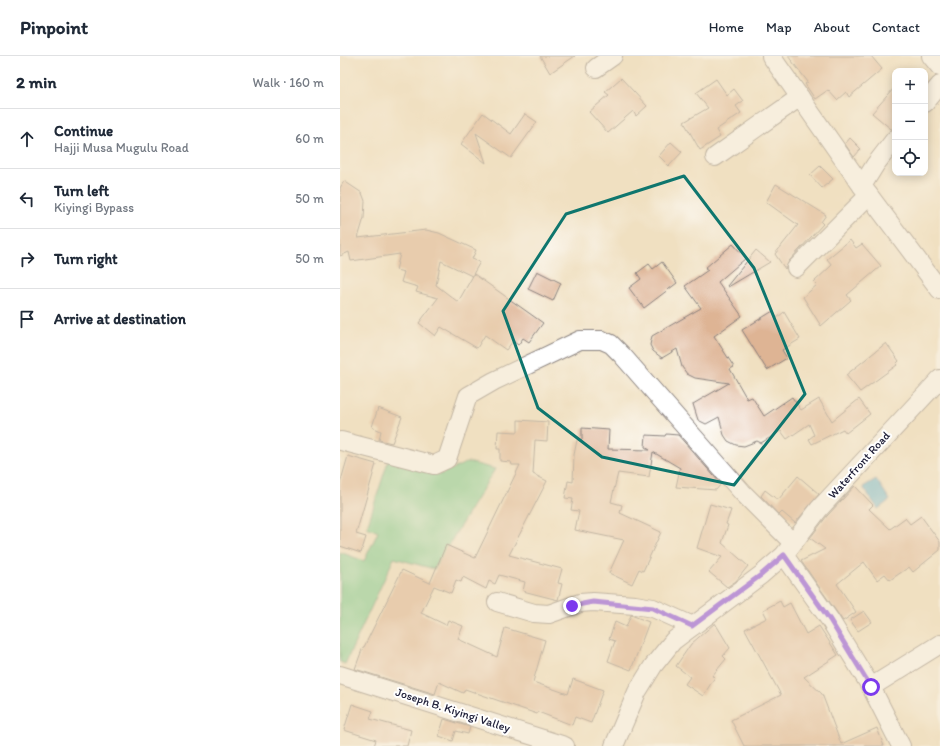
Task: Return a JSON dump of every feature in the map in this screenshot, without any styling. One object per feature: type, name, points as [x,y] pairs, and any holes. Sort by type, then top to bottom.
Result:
[{"type":"street","points":[[596,68],[613,56]]},
{"type":"street","points":[[771,56],[866,191],[940,290]]},
{"type":"street","points":[[931,56],[940,67]]},
{"type":"street","points":[[928,99],[940,85]]},
{"type":"street","points":[[715,157],[800,97]]},
{"type":"street","points":[[796,268],[866,191],[874,164],[894,140]]},
{"type":"street","points":[[341,441],[434,465],[441,463],[446,459],[468,396],[494,381],[580,340],[602,340],[611,344],[742,492],[788,549],[871,687],[902,746]]},
{"type":"street","name":"Waterfront Road","points":[[614,746],[637,692],[653,666],[673,641],[756,579],[788,549],[825,503],[940,379]]},
{"type":"street","points":[[497,602],[534,613],[549,614],[580,603],[593,602],[635,605],[653,608],[692,626]]},
{"type":"street","points":[[871,687],[940,644]]},
{"type":"street","name":"Joseph B. Kiyingi Valley","points":[[340,674],[565,746]]},
{"type":"highlighted area","points":[[684,176],[754,268],[805,394],[734,485],[602,457],[538,408],[503,311],[566,214]]},
{"type":"green space","points":[[389,458],[439,475],[468,462],[495,469],[434,569],[394,558],[345,664],[340,662],[340,552],[364,561],[378,532],[367,527]]},
{"type":"water","points":[[876,479],[890,500],[878,509],[863,487]]},
{"type":"building","points":[[540,56],[575,56],[550,73]]},
{"type":"building","points":[[788,56],[871,56],[882,69],[849,97],[846,92],[837,100],[828,90],[815,99],[805,84],[808,82]]},
{"type":"building","points":[[621,78],[647,106],[636,116],[633,111],[608,133],[589,112],[609,95],[605,92]]},
{"type":"building","points":[[716,79],[727,95],[734,89],[743,101],[736,106],[741,113],[716,130],[720,137],[700,150],[684,122],[708,108],[696,93]]},
{"type":"building","points":[[892,90],[892,129],[872,113]]},
{"type":"building","points":[[483,113],[511,134],[525,114],[537,122],[511,158],[476,133],[486,163],[461,144]]},
{"type":"building","points":[[850,138],[861,149],[854,157],[845,144]]},
{"type":"building","points":[[671,142],[682,152],[669,166],[659,156]]},
{"type":"building","points":[[820,166],[833,179],[822,188],[810,175]]},
{"type":"building","points":[[344,181],[362,193],[365,201],[364,218],[358,238],[426,230],[439,233],[476,250],[472,259],[480,262],[472,276],[441,261],[436,285],[458,302],[474,274],[543,323],[529,342],[523,338],[518,345],[513,341],[506,350],[485,335],[477,348],[441,327],[435,336],[419,323],[438,298],[416,292],[418,287],[401,282],[404,272],[396,270],[400,254],[351,261],[349,252],[340,256],[340,188]]},
{"type":"building","points":[[776,184],[826,215],[821,222],[823,224],[789,261],[785,269],[775,254],[798,225],[766,202]]},
{"type":"building","points":[[850,240],[856,248],[862,244],[881,266],[847,295],[851,300],[821,326],[803,297],[817,285],[814,282],[832,265],[827,259]]},
{"type":"building","points":[[733,244],[746,258],[718,282],[742,316],[714,336],[734,367],[730,369],[747,399],[752,397],[764,416],[792,397],[801,410],[819,399],[832,421],[859,399],[870,414],[846,433],[843,429],[812,444],[809,439],[814,435],[809,424],[787,439],[781,431],[761,443],[757,441],[744,446],[736,445],[728,441],[724,435],[719,417],[706,424],[698,420],[693,404],[729,383],[695,378],[687,374],[682,367],[677,349],[662,358],[653,351],[650,345],[652,336],[701,308],[685,286],[708,270],[705,268]]},
{"type":"building","points":[[756,250],[770,262],[728,287],[727,286]]},
{"type":"building","points":[[662,262],[677,283],[644,308],[629,288],[641,279],[637,273],[649,264],[653,269]]},
{"type":"building","points":[[537,271],[561,283],[553,301],[528,289]]},
{"type":"building","points":[[773,311],[777,318],[784,312],[800,339],[782,350],[787,358],[767,370],[742,330]]},
{"type":"building","points":[[886,343],[899,361],[896,364],[897,365],[860,392],[846,375]]},
{"type":"building","points":[[378,408],[402,417],[392,443],[379,440],[381,431],[372,427]]},
{"type":"building","points":[[518,420],[548,422],[547,441],[535,440],[533,474],[547,481],[509,555],[562,569],[558,583],[562,584],[558,600],[523,591],[525,582],[499,575],[495,584],[489,581],[486,589],[463,577],[461,582],[456,580],[451,593],[434,586],[421,613],[446,625],[448,620],[463,626],[458,639],[497,657],[505,628],[545,640],[533,682],[568,694],[573,679],[603,690],[591,723],[575,717],[572,725],[538,712],[537,714],[465,689],[463,693],[439,682],[435,694],[355,669],[363,647],[402,570],[430,583],[446,545],[475,558],[520,465],[512,465],[511,462],[500,461],[500,449],[497,449],[498,431],[518,432]]},
{"type":"building","points":[[582,428],[609,430],[608,449],[650,450],[645,447],[646,435],[678,435],[721,484],[716,490],[676,487],[680,468],[653,452],[649,477],[618,473],[611,502],[622,505],[620,513],[661,532],[643,571],[639,569],[632,584],[609,573],[624,540],[575,530],[579,511],[571,510],[573,499],[565,498],[568,481],[573,482],[574,455],[577,440],[582,440]]},
{"type":"building","points":[[348,456],[376,464],[356,534],[366,537],[361,553],[340,546],[340,484]]},
{"type":"building","points":[[798,476],[819,494],[795,523],[782,512],[779,515],[761,496],[765,490],[778,500]]},
{"type":"building","points":[[855,486],[873,505],[869,509],[890,529],[905,518],[910,524],[921,516],[940,542],[940,550],[913,572],[909,567],[890,580],[885,574],[877,580],[864,562],[837,584],[856,612],[843,621],[801,561],[825,549],[810,538],[827,516]]},
{"type":"building","points":[[710,504],[731,510],[722,543],[748,566],[736,581],[727,587],[709,572],[722,557],[697,548]]},
{"type":"building","points":[[780,601],[783,607],[790,603],[806,634],[819,626],[838,655],[804,677],[822,694],[841,744],[877,728],[884,746],[744,746],[731,720],[781,695],[745,629],[767,618],[763,610]]},
{"type":"building","points":[[864,611],[872,622],[858,631],[850,620]]},
{"type":"building","points":[[631,615],[649,622],[631,670],[608,661],[615,641],[609,639],[615,622],[626,627]]},
{"type":"building","points":[[715,623],[730,648],[723,656],[726,659],[712,676],[715,677],[703,696],[685,684],[690,677],[676,666],[691,644]]},
{"type":"building","points":[[352,704],[373,711],[370,719],[411,730],[407,746],[374,746],[376,740],[344,730]]},
{"type":"building","points":[[444,719],[470,727],[468,734],[456,731],[453,741],[439,736]]},
{"type":"route","points":[[572,606],[580,603],[593,602],[653,608],[667,613],[692,626],[761,575],[784,555],[830,620],[871,687]]}]
